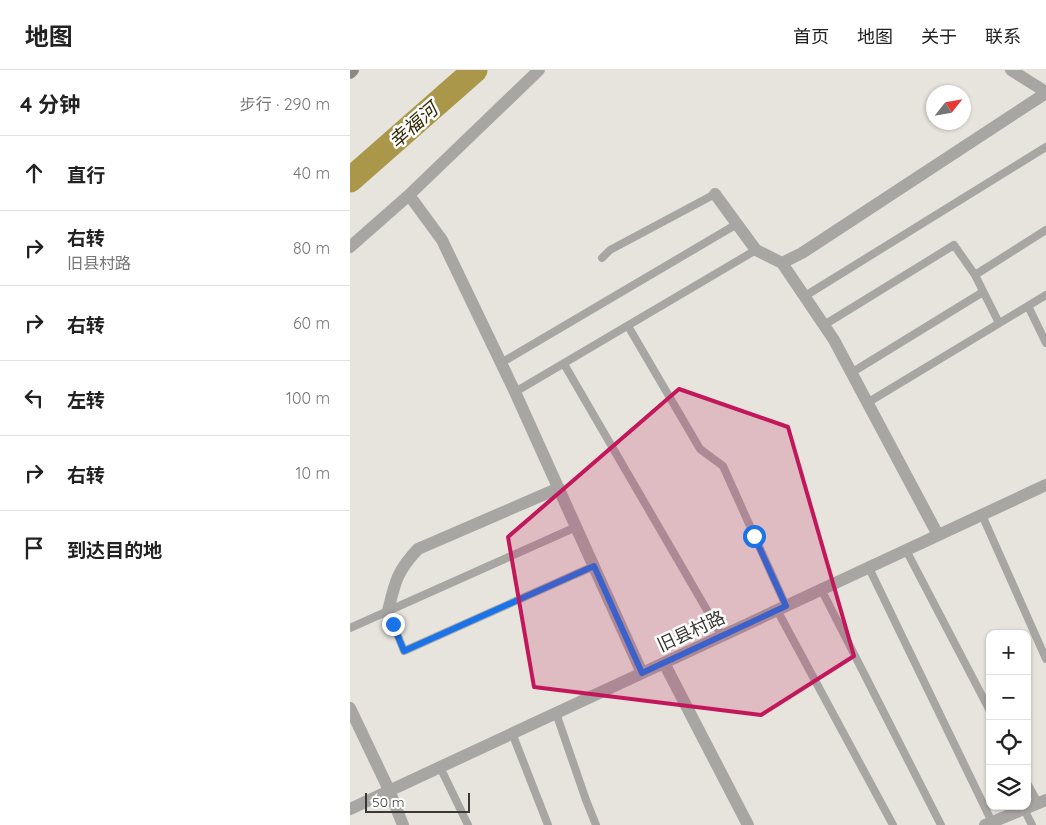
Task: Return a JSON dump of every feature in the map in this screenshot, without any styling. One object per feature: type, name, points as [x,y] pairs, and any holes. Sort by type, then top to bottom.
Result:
[{"type":"street","points":[[350,73],[353,70]]},
{"type":"street","points":[[350,248],[409,196],[539,70]]},
{"type":"street","points":[[782,263],[802,253],[1046,93],[1011,70]]},
{"type":"street","points":[[715,194],[756,250],[782,263],[834,340],[938,535]]},
{"type":"street","points":[[409,196],[442,240],[515,392],[642,673]]},
{"type":"street","name":"旧县村路","points":[[350,809],[1046,485]]},
{"type":"street","points":[[388,611],[396,577],[404,563],[418,550],[559,488]]},
{"type":"street","points":[[664,662],[748,825]]},
{"type":"street","points":[[350,708],[389,790],[403,825]]},
{"type":"street","points":[[988,824],[1022,810]]},
{"type":"lane","points":[[804,296],[1046,147]]},
{"type":"lane","points":[[602,258],[610,250],[715,194]]},
{"type":"lane","points":[[501,363],[737,224]]},
{"type":"lane","points":[[975,275],[1046,230]]},
{"type":"lane","points":[[824,325],[954,245],[975,275],[999,323]]},
{"type":"lane","points":[[515,392],[756,250]]},
{"type":"lane","points":[[851,373],[983,292]]},
{"type":"lane","points":[[867,403],[1046,295]]},
{"type":"lane","points":[[1028,306],[1046,343]]},
{"type":"lane","points":[[628,326],[700,449],[723,466],[781,608],[893,825]]},
{"type":"lane","points":[[564,364],[722,636]]},
{"type":"lane","points":[[982,515],[1046,659]]},
{"type":"lane","points":[[350,628],[576,527]]},
{"type":"lane","points":[[906,550],[986,703]]},
{"type":"lane","points":[[388,611],[404,651],[594,566]]},
{"type":"lane","points":[[868,568],[988,824]]},
{"type":"lane","points":[[822,590],[941,825]]},
{"type":"lane","points":[[556,713],[596,825]]},
{"type":"lane","points":[[512,733],[548,825]]},
{"type":"lane","points":[[440,767],[468,825]]},
{"type":"lane","points":[[1031,788],[1042,802]]},
{"type":"lane","points":[[1024,810],[1032,825]]},
{"type":"highlighted area","points":[[679,389],[788,427],[854,656],[761,715],[534,687],[508,537]]},
{"type":"waterway","name":"幸福河","points":[[350,180],[475,70]]},
{"type":"route","points":[[393,624],[404,651],[594,566],[642,673],[786,606],[754,536]]}]
